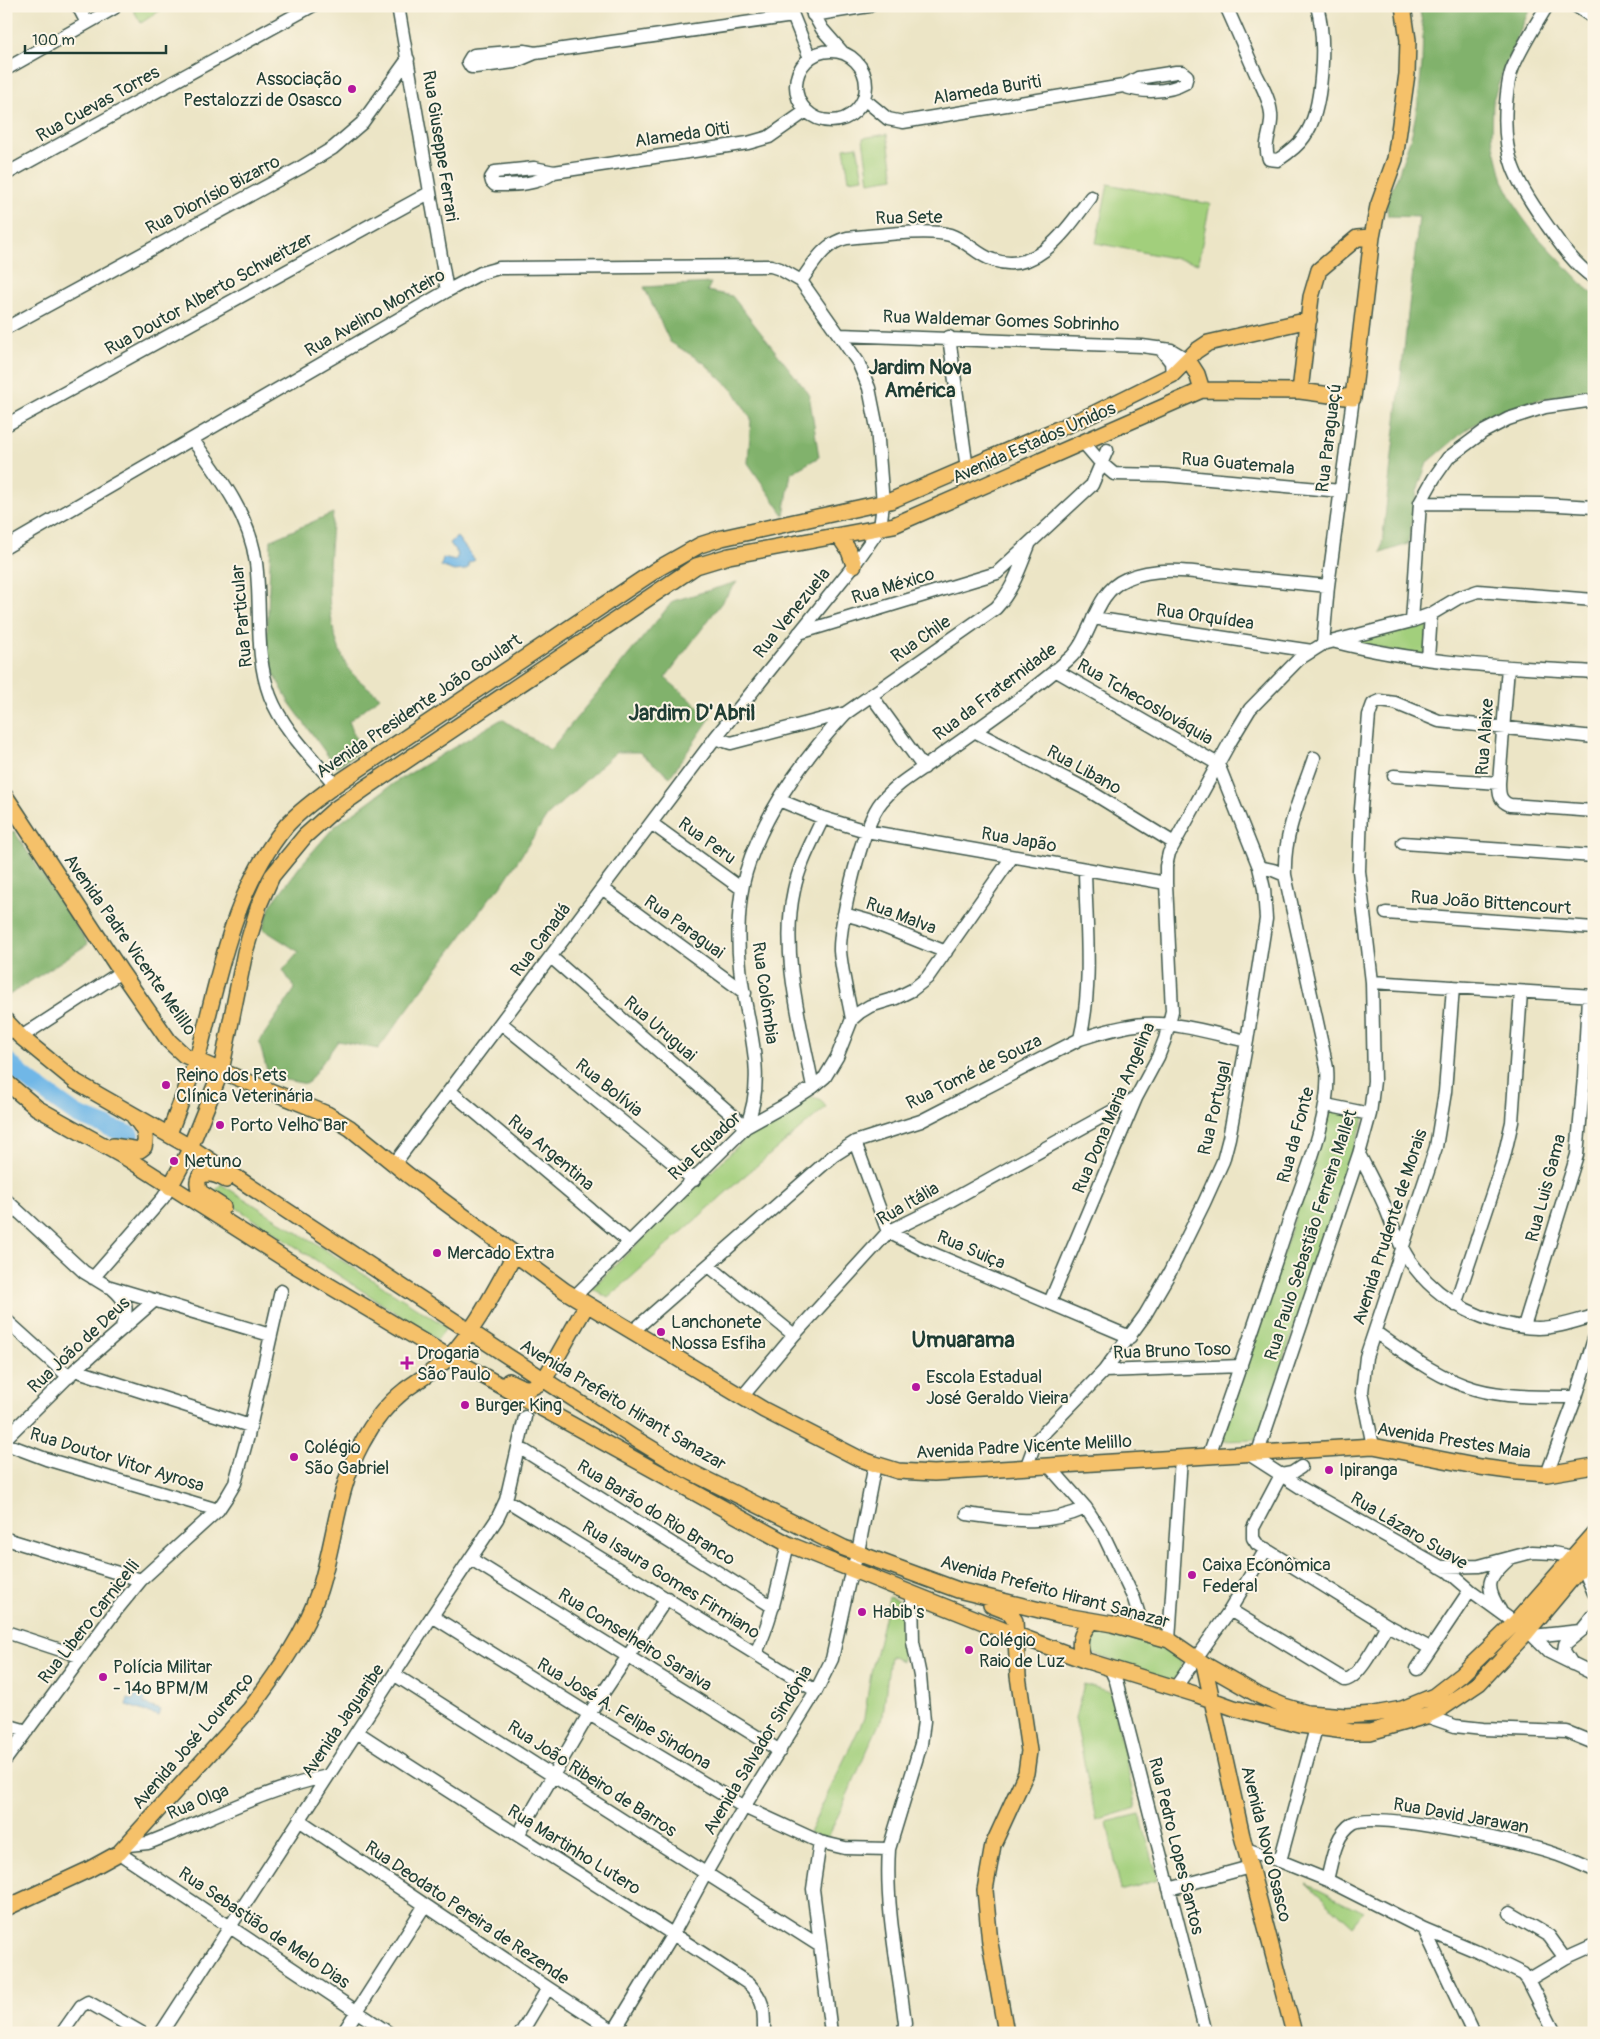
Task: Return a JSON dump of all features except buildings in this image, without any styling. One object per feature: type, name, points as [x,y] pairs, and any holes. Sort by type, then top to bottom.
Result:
[{"type":"main road","name":"Rua Paraguaçú","points":[[1353,398],[1372,237],[1378,206],[1395,158],[1400,132],[1407,74],[1408,40],[1403,6]]},
{"type":"main road","points":[[1300,391],[1311,296],[1319,270],[1357,238],[1372,237]]},
{"type":"main road","points":[[1309,320],[1218,340],[1202,347],[1188,360],[1197,374],[1202,390],[1300,391],[1353,398]]},
{"type":"main road","name":"Avenida Estados Unidos","points":[[882,504],[1093,414],[1172,375],[1188,360]]},
{"type":"main road","name":"Avenida Estados Unidos","points":[[880,528],[922,514],[1202,390]]},
{"type":"main road","name":"Avenida Presidente João Goulart","points":[[168,1134],[196,1061],[235,918],[265,856],[286,826],[302,810],[335,784],[683,554],[722,538],[882,504]]},
{"type":"main road","points":[[853,510],[856,523],[844,535],[854,564]]},
{"type":"main road","name":"Avenida Presidente João Goulart","points":[[173,1182],[221,1072],[251,929],[266,887],[272,876],[305,836],[334,810],[455,726],[696,566],[729,556],[880,528]]},
{"type":"main road","name":"Avenida Padre Vicente Melillo","points":[[6,797],[121,972],[169,1041],[184,1055],[221,1072],[328,1114],[515,1254],[580,1300],[742,1396],[854,1456],[898,1471],[916,1473],[1026,1468],[1253,1453]]},
{"type":"main road","name":"Avenida Prefeito Hirant Sanazar","points":[[6,1020],[21,1037],[76,1082],[168,1134],[188,1151],[544,1380],[688,1470],[790,1522],[858,1552],[958,1590],[1136,1630],[1169,1640],[1200,1661],[1260,1696],[1307,1713],[1346,1716],[1374,1714],[1402,1708],[1434,1696],[1525,1630]]},
{"type":"main road","points":[[202,1036],[209,1042],[214,1043],[220,1043],[227,1037]]},
{"type":"main road","points":[[6,1082],[37,1108],[173,1182],[257,1241],[449,1357],[788,1544],[1016,1635],[1084,1660],[1234,1708],[1316,1728],[1370,1732],[1426,1716],[1442,1708],[1480,1683],[1525,1630],[1578,1561],[1594,1533]]},
{"type":"main road","points":[[101,1144],[131,1150],[140,1150],[144,1147],[147,1138],[142,1127],[124,1110]]},
{"type":"main road","points":[[257,1241],[250,1226],[200,1192],[199,1180],[205,1174],[210,1173],[219,1176],[273,1211],[290,1215]]},
{"type":"main road","name":"Avenida José Lourenço","points":[[124,1849],[266,1688],[310,1615],[323,1577],[342,1495],[361,1444],[378,1416],[391,1402],[449,1357],[470,1332],[515,1254]]},
{"type":"main road","points":[[476,1372],[489,1373],[533,1388],[544,1380],[580,1300]]},
{"type":"main road","name":"Avenida Prestes Maia","points":[[1253,1453],[1373,1446],[1486,1469],[1546,1474],[1594,1466]]},
{"type":"main road","points":[[1578,1561],[1594,1552]]},
{"type":"main road","points":[[958,1590],[968,1597],[1009,1612],[1015,1621],[1015,1650],[1029,1751],[1026,1773],[993,1844],[984,1890],[990,1943],[1006,2033]]},
{"type":"main road","points":[[1084,1660],[1080,1650],[1081,1636],[1092,1621]]},
{"type":"main road","name":"Avenida Novo Osasco","points":[[1200,1661],[1213,1700],[1250,1867],[1294,2033]]},
{"type":"main road","name":"Rua Olga","points":[[6,1908],[88,1870],[124,1849]]},
{"type":"street","points":[[78,6],[86,23]]},
{"type":"street","name":"Rua Cuevas Torres","points":[[6,174],[312,6]]},
{"type":"street","name":"Rua Giuseppe Ferrari","points":[[398,6],[447,291]]},
{"type":"street","points":[[843,53],[822,29],[811,11],[869,6]]},
{"type":"street","points":[[1226,6],[1271,113],[1271,126],[1266,144],[1266,152],[1269,159],[1278,160],[1286,155],[1304,137],[1314,118],[1324,49],[1322,21],[1317,6]]},
{"type":"street","points":[[1546,6],[1513,68],[1509,84],[1505,126],[1507,146],[1512,167],[1520,185],[1534,207],[1560,244],[1580,267],[1594,278]]},
{"type":"street","points":[[1576,6],[1594,18]]},
{"type":"street","points":[[6,69],[114,8]]},
{"type":"street","points":[[535,53],[791,11],[810,58]]},
{"type":"street","points":[[831,51],[843,53],[853,58],[860,66],[865,77],[864,99],[858,109],[849,117],[838,121],[826,122],[815,118],[806,111],[797,96],[797,78],[802,67],[810,58],[820,53],[831,51]]},
{"type":"street","name":"Rua Dionísio Bizarro","points":[[6,328],[300,168],[333,148],[362,123],[408,59]]},
{"type":"street","name":"Alameda Buriti","points":[[864,99],[888,119],[903,122],[1123,86]]},
{"type":"street","name":"Alameda Oiti","points":[[554,172],[759,141],[777,132],[806,111]]},
{"type":"street","name":"Rua Doutor Alberto Schweitzer","points":[[6,425],[429,193]]},
{"type":"street","name":"Rua Sete","points":[[801,281],[827,246],[847,238],[923,233],[949,234],[991,260],[1007,263],[1021,262],[1034,258],[1056,242],[1091,197]]},
{"type":"street","name":"Rua Avelino Monteiro","points":[[6,547],[480,273],[507,267],[759,265],[780,268],[801,281]]},
{"type":"street","points":[[801,281],[858,362],[869,388],[877,428],[882,504],[880,528]]},
{"type":"street","name":"Rua Waldemar Gomes Sobrinho","points":[[840,335],[1075,342],[1160,348],[1175,352],[1188,360]]},
{"type":"street","points":[[949,338],[967,469]]},
{"type":"street","points":[[1160,348],[1169,358],[1172,375]]},
{"type":"street","name":"Rua Paraguaçú","points":[[1330,643],[1328,586],[1353,398]]},
{"type":"street","points":[[1412,621],[1420,503],[1448,458],[1483,432],[1508,419],[1530,411],[1594,400]]},
{"type":"street","points":[[1105,433],[1107,450]]},
{"type":"street","name":"Rua Particular","points":[[192,439],[234,499],[253,546],[256,564],[262,662],[271,697],[288,728],[335,784]]},
{"type":"street","name":"Rua Guatemala","points":[[1083,442],[1101,463],[1114,474],[1341,491]]},
{"type":"street","name":"Rua Guatemala","points":[[1107,450],[1115,466],[1128,474]]},
{"type":"street","name":"Rua México","points":[[798,633],[997,573],[1092,485],[1107,450]]},
{"type":"street","name":"Rua México","points":[[1092,485],[1128,474]]},
{"type":"street","points":[[1420,503],[1542,504],[1594,507]]},
{"type":"street","name":"Rua Venezuela","points":[[716,738],[854,564],[880,528]]},
{"type":"street","name":"Rua Chile","points":[[716,738],[730,744],[846,713],[996,608],[1005,599],[1013,585],[1029,545]]},
{"type":"street","name":"Rua da Fraternidade","points":[[852,1019],[840,952],[841,931],[866,831],[881,802],[893,789],[974,731],[1071,657],[1104,597],[1115,585],[1126,578],[1148,572],[1181,571],[1328,586]]},
{"type":"street","points":[[997,573],[1013,585]]},
{"type":"street","name":"Rua Dona Maria Angelina","points":[[1050,1302],[1136,1098],[1158,1057],[1169,1025],[1172,1011],[1166,866],[1169,853],[1250,709],[1286,671],[1299,659],[1312,651],[1330,643],[1412,621],[1431,614],[1458,598],[1478,591],[1594,600]]},
{"type":"street","points":[[1428,659],[1431,614]]},
{"type":"street","name":"Rua Orquídea","points":[[1093,618],[1312,651]]},
{"type":"street","points":[[1330,643],[1378,653],[1428,659],[1508,667],[1594,672]]},
{"type":"street","name":"Rua Alaixe","points":[[1508,667],[1498,784],[1499,796],[1504,803],[1510,805],[1594,810]]},
{"type":"street","name":"Rua Tchecoslováquia","points":[[1055,670],[1218,764]]},
{"type":"street","points":[[871,695],[924,768]]},
{"type":"street","name":"Rua Paulo Sebastião Ferreira Mallet","points":[[1253,1453],[1359,1154],[1370,1114],[1374,1081],[1372,982],[1359,871],[1369,715],[1373,704],[1380,700],[1395,703],[1439,721],[1504,728]]},
{"type":"street","name":"Rua Colômbia","points":[[746,1127],[751,1115],[757,1080],[756,1057],[740,967],[739,935],[742,889],[752,855],[779,800],[818,744],[846,713]]},
{"type":"street","points":[[801,726],[818,744]]},
{"type":"street","points":[[1504,728],[1594,737]]},
{"type":"street","name":"Rua Libano","points":[[974,731],[1086,788],[1174,843]]},
{"type":"street","name":"Rua Canadá","points":[[394,1163],[716,738]]},
{"type":"street","name":"Rua da Fonte","points":[[1209,1455],[1241,1366],[1326,1105],[1327,1068],[1285,875],[1284,857],[1314,758]]},
{"type":"street","name":"Rua Portugal","points":[[1026,1468],[1036,1441],[1104,1371],[1130,1337],[1170,1272],[1223,1161],[1248,1041],[1266,919],[1264,889],[1259,867],[1218,764]]},
{"type":"street","points":[[1394,776],[1498,784]]},
{"type":"street","name":"Rua Japão","points":[[779,800],[823,818],[866,831],[1166,883]]},
{"type":"street","points":[[813,1088],[792,978],[790,938],[794,890],[800,868],[823,818]]},
{"type":"street","name":"Rua Peru","points":[[651,822],[742,889]]},
{"type":"street","points":[[1403,843],[1594,856]]},
{"type":"street","points":[[852,1019],[870,1006],[896,998],[912,990],[927,978],[1012,857]]},
{"type":"street","points":[[1259,867],[1285,875]]},
{"type":"street","points":[[1080,1039],[1085,1012],[1087,977],[1085,870]]},
{"type":"street","name":"Rua Paraguai","points":[[602,888],[745,993]]},
{"type":"street","name":"Rua João Bittencourt","points":[[1386,913],[1594,928]]},
{"type":"street","name":"Rua Malva","points":[[844,914],[876,924],[946,952]]},
{"type":"street","name":"Rua Uruguai","points":[[551,957],[746,1127]]},
{"type":"street","points":[[21,1037],[121,972]]},
{"type":"street","points":[[1372,982],[1591,996]]},
{"type":"street","name":"Avenida Prudente de Morais","points":[[1373,1446],[1362,1392],[1366,1357],[1436,1147],[1445,1092],[1453,986]]},
{"type":"street","points":[[1455,1306],[1503,1161],[1512,1122],[1522,992]]},
{"type":"street","name":"Rua Luis Gama","points":[[1524,1326],[1577,1155],[1591,996]]},
{"type":"street","name":"Rua Equador","points":[[580,1300],[629,1242],[746,1127],[813,1088],[825,1077],[837,1057],[852,1019]]},
{"type":"street","name":"Rua Bolívia","points":[[501,1023],[694,1180]]},
{"type":"street","name":"Rua Tomé de Souza","points":[[633,1331],[834,1156],[855,1142],[921,1121],[1080,1039],[1144,1024],[1169,1025],[1248,1041]]},
{"type":"street","name":"Rua Argentina","points":[[450,1091],[629,1242]]},
{"type":"street","name":"Rua Itália","points":[[742,1396],[794,1335],[888,1232],[939,1207],[1136,1098]]},
{"type":"street","points":[[1326,1105],[1370,1114]]},
{"type":"street","points":[[855,1142],[888,1232]]},
{"type":"street","points":[[1359,1154],[1403,1249],[1416,1269],[1455,1306],[1495,1321],[1539,1328],[1560,1325],[1594,1316]]},
{"type":"street","points":[[93,1278],[164,1198],[173,1182]]},
{"type":"street","points":[[6,1200],[69,1260],[93,1278],[112,1288],[270,1335]]},
{"type":"street","name":"Rua Suiça","points":[[888,1232],[922,1249],[1130,1337]]},
{"type":"street","points":[[709,1266],[794,1335]]},
{"type":"street","points":[[112,1288],[126,1304],[127,1310],[122,1327]]},
{"type":"street","name":"Rua Libero Carnicelli","points":[[6,1760],[141,1580],[218,1510],[235,1483],[281,1291]]},
{"type":"street","name":"Rua João de Deus","points":[[6,1438],[72,1373],[122,1327],[155,1300]]},
{"type":"street","points":[[6,1320],[72,1373],[250,1426]]},
{"type":"street","points":[[1375,1332],[1450,1380],[1476,1390],[1505,1395],[1576,1397]]},
{"type":"street","points":[[1546,1474],[1576,1397],[1594,1339]]},
{"type":"street","name":"Rua Bruno Toso","points":[[1104,1371],[1241,1366]]},
{"type":"street","name":"Avenida Jaguaribe","points":[[161,2033],[432,1616],[498,1520],[506,1500],[515,1456],[519,1451],[525,1417]]},
{"type":"street","name":"Rua Doutor Vitor Ayrosa","points":[[6,1444],[46,1459],[218,1510]]},
{"type":"street","points":[[1310,1450],[1301,1467],[1292,1473],[1281,1475],[1253,1528],[1252,1538],[1257,1544],[1387,1625],[1430,1648]]},
{"type":"street","name":"Rua Barão do Rio Branco","points":[[519,1451],[524,1451],[533,1456],[774,1607]]},
{"type":"street","name":"Rua Lázaro Suave","points":[[1253,1453],[1303,1489],[1448,1571],[1470,1590],[1525,1630],[1549,1652],[1594,1674]]},
{"type":"street","points":[[1169,1640],[1181,1458]]},
{"type":"street","name":"Avenida Salvador Sindônia","points":[[616,2032],[744,1807],[816,1692],[832,1659],[852,1570],[858,1552],[875,1464]]},
{"type":"street","points":[[1049,1466],[1086,1508],[1103,1534],[1134,1599],[1139,1615],[1136,1630]]},
{"type":"street","points":[[1301,1467],[1303,1489]]},
{"type":"street","name":"Rua Isaura Gomes Firmiano","points":[[506,1500],[756,1653],[816,1692]]},
{"type":"street","points":[[967,1514],[1035,1521],[1053,1520],[1086,1508]]},
{"type":"street","points":[[6,1539],[141,1580]]},
{"type":"street","points":[[756,1653],[774,1607],[788,1544]]},
{"type":"street","points":[[1175,1688],[1200,1661],[1266,1549]]},
{"type":"street","points":[[1438,1566],[1479,1566],[1532,1552],[1553,1553],[1578,1561],[1594,1593]]},
{"type":"street","points":[[1502,1614],[1494,1602],[1490,1584],[1494,1572],[1512,1557]]},
{"type":"street","name":"Rua Conselheiro Saraiva","points":[[472,1559],[780,1751]]},
{"type":"street","points":[[1417,1669],[1470,1590]]},
{"type":"street","points":[[904,2033],[905,2023],[888,1901],[889,1848],[921,1744],[924,1721],[920,1676],[912,1642],[912,1594]]},
{"type":"street","points":[[518,1835],[589,1714],[667,1598]]},
{"type":"street","points":[[1230,1610],[1345,1680],[1350,1679],[1358,1672],[1387,1625]]},
{"type":"street","points":[[1572,1664],[1564,1651],[1565,1644],[1588,1630],[1594,1615]]},
{"type":"street","name":"Rua José A. Felipe Sindona","points":[[432,1616],[589,1714],[744,1807],[820,1842],[845,1848],[889,1848]]},
{"type":"street","points":[[1525,1630],[1588,1630]]},
{"type":"street","points":[[6,1632],[82,1657]]},
{"type":"street","name":"Rua Pedro Lopes Santos","points":[[1110,1668],[1116,1682],[1206,2033]]},
{"type":"street","name":"Rua João Ribeiro de Barros","points":[[395,1675],[820,1946]]},
{"type":"street","points":[[1426,1716],[1455,1726],[1483,1730],[1568,1732],[1594,1743]]},
{"type":"street","points":[[6,1725],[27,1731]]},
{"type":"street","points":[[1280,1861],[1316,1728]]},
{"type":"street","name":"Rua Martinho Lutero","points":[[357,1732],[749,1984],[758,1994],[764,2006],[764,2033]]},
{"type":"street","name":"Rua Olga","points":[[124,1849],[148,1843],[273,1790],[298,1782],[328,1776]]},
{"type":"street","name":"Rua David Jarawan","points":[[1327,1880],[1335,1848],[1343,1832],[1354,1822],[1376,1819],[1405,1821],[1526,1845],[1553,1853],[1594,1870]]},
{"type":"street","name":"Rua Deodato Pereira de Rezende","points":[[299,1820],[616,2032]]},
{"type":"street","points":[[820,1842],[813,1888],[831,2033]]},
{"type":"street","name":"Rua Sebastião de Melo Dias","points":[[124,1849],[230,1926],[389,2033]]},
{"type":"street","points":[[1246,1850],[1327,1880],[1424,1929],[1474,1950],[1518,1972],[1528,1980],[1555,2033]]},
{"type":"street","points":[[1169,1889],[1250,1867]]},
{"type":"street","points":[[343,2033],[425,1905]]},
{"type":"street","points":[[1510,1913],[1549,1936],[1565,1958]]},
{"type":"street","points":[[1424,1929],[1473,2033]]},
{"type":"street","points":[[1528,1980],[1565,1958],[1594,1945]]},
{"type":"street","points":[[521,2033],[548,1988]]},
{"type":"street","points":[[62,2033],[81,2006],[88,2002],[142,2033]]},
{"type":"green space","points":[[131,6],[167,6],[141,23]]},
{"type":"green space","points":[[1419,6],[1531,6],[1504,68],[1493,100],[1492,137],[1503,181],[1520,214],[1534,233],[1588,290],[1594,293],[1594,388],[1529,402],[1494,413],[1467,429],[1427,463],[1417,491],[1408,544],[1381,553],[1419,217],[1388,216],[1386,201],[1398,175],[1412,133],[1418,103],[1423,28]]},
{"type":"green space","points":[[887,134],[894,178],[869,182],[863,138]]},
{"type":"green space","points":[[857,146],[863,178],[849,180],[844,148]]},
{"type":"green space","points":[[1108,184],[1210,204],[1198,263],[1096,243]]},
{"type":"green space","points":[[711,283],[707,291],[732,296],[809,394],[819,457],[791,473],[784,515],[748,463],[751,419],[734,391],[703,362],[670,342],[644,287]]},
{"type":"green space","points":[[333,513],[329,593],[334,632],[340,651],[349,669],[360,681],[380,697],[349,721],[360,751],[336,767],[289,702],[266,659],[271,540]]},
{"type":"green space","points":[[737,582],[665,678],[711,717],[670,777],[639,752],[616,752],[547,816],[500,888],[492,895],[378,1049],[338,1041],[307,1084],[269,1077],[259,1042],[295,989],[283,970],[299,952],[263,929],[270,906],[301,865],[334,827],[397,781],[502,719],[550,750],[673,601]]},
{"type":"green space","points":[[1428,618],[1425,657],[1354,643]]},
{"type":"green space","points":[[14,831],[88,944],[6,997],[6,836]]},
{"type":"green space","points":[[808,1096],[820,1099],[826,1107],[741,1179],[608,1298],[592,1288],[751,1133]]},
{"type":"green space","points":[[1331,1109],[1365,1115],[1257,1440],[1221,1441]]},
{"type":"green space","points":[[221,1184],[447,1327],[437,1340],[214,1193]]},
{"type":"green space","points":[[889,1597],[903,1602],[902,1661],[890,1656],[883,1715],[828,1838],[809,1833],[864,1718],[871,1673]]},
{"type":"green space","points":[[1099,1633],[1139,1638],[1162,1644],[1178,1656],[1182,1665],[1179,1675],[1170,1682],[1092,1653],[1086,1648],[1089,1636]]},
{"type":"green space","points":[[1084,1684],[1111,1692],[1136,1808],[1096,1820],[1075,1718]]},
{"type":"green space","points":[[1140,1814],[1158,1880],[1121,1891],[1107,1822]]},
{"type":"green space","points":[[1307,1884],[1363,1912],[1352,1926]]},
{"type":"water","points":[[457,537],[475,560],[468,563],[469,567],[465,570],[454,571],[441,566],[443,558],[455,561],[458,555],[450,543]]},
{"type":"water","points":[[137,1690],[147,1693],[144,1704],[160,1710],[158,1716],[126,1705],[128,1699],[133,1700]]},
{"type":"waterway","points":[[6,1060],[24,1077],[77,1115],[130,1135]]},
{"type":"place","name":"Associação Pestalozzi de Osasco","points":[[352,89]]},
{"type":"place","name":"Reino dos Pets Clínica Veterinária","points":[[166,1085]]},
{"type":"place","name":"Porto Velho Bar","points":[[220,1125]]},
{"type":"place","name":"Netuno","points":[[174,1161]]},
{"type":"place","name":"Mercado Extra","points":[[437,1253]]},
{"type":"place","name":"Lanchonete Nossa Esfiha","points":[[661,1332]]},
{"type":"place","name":"Drogaria São Paulo","points":[[407,1363]]},
{"type":"place","name":"Escola Estadual José Geraldo Vieira","points":[[916,1387]]},
{"type":"place","name":"Burger King","points":[[465,1405]]},
{"type":"place","name":"Colégio São Gabriel","points":[[294,1457]]},
{"type":"place","name":"Ipiranga","points":[[1329,1470]]},
{"type":"place","name":"Caixa Econômica Federal","points":[[1192,1575]]},
{"type":"place","name":"Habib's","points":[[862,1612]]},
{"type":"place","name":"Colégio Raio de Luz","points":[[969,1650]]},
{"type":"place","name":"Polícia Militar - 14º BPM/M","points":[[103,1677]]},
{"type":"district","name":"Jardim Nova América","points":[[920,378]]},
{"type":"district","name":"Jardim D'Abril","points":[[692,713]]},
{"type":"district","name":"Umuarama","points":[[963,1340]]}]
